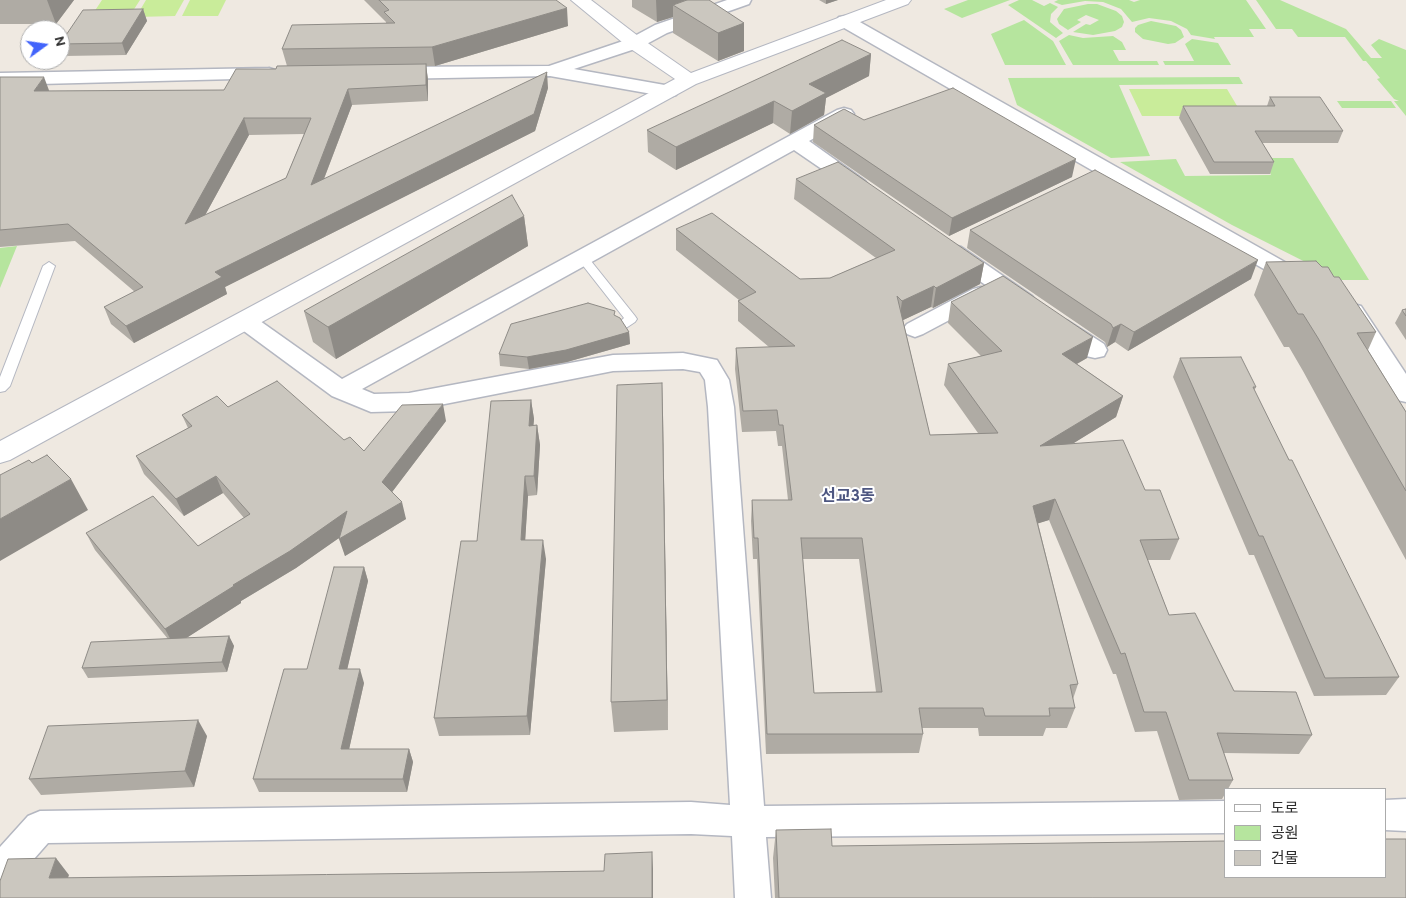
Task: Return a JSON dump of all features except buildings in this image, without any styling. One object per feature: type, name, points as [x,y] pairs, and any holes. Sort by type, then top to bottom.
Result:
[{"type":"main road","points":[[580,0],[635,43],[679,85]]},
{"type":"main road","points":[[0,453],[679,85],[902,0]]},
{"type":"street","points":[[550,71],[635,43],[661,29],[743,0]]},
{"type":"street","points":[[845,21],[1098,174],[1352,310],[1406,394]]},
{"type":"street","points":[[371,73],[550,71],[679,85]]},
{"type":"street","points":[[0,79],[282,74]]},
{"type":"street","points":[[341,390],[849,112]]},
{"type":"street","points":[[795,141],[875,197]]},
{"type":"street","points":[[951,243],[999,285],[1095,350]]},
{"type":"street","points":[[915,328],[999,285]]},
{"type":"street","points":[[245,321],[341,390],[371,403],[409,402],[613,363],[683,361],[708,366],[717,380],[721,406],[753,898]]},
{"type":"street","points":[[1386,816],[1406,815]]},
{"type":"street","points":[[0,872],[40,827],[691,818],[748,822],[1224,817]]},
{"type":"lane","points":[[583,258],[631,319],[622,325]]},
{"type":"lane","points":[[0,388],[49,266]]},
{"type":"green space","points":[[102,0],[140,0],[129,17],[90,18]]},
{"type":"green space","points":[[146,0],[184,0],[175,16],[136,17]]},
{"type":"green space","points":[[190,0],[226,0],[218,16],[182,16]]},
{"type":"green space","points":[[968,0],[1010,0],[962,18],[944,9]]},
{"type":"green space","points":[[1019,0],[1032,0],[1044,6],[1050,3],[1058,7],[1051,14],[1050,22],[1063,33],[1056,38],[1008,5]]},
{"type":"green space","points":[[1058,0],[1129,0],[1134,2],[1140,0],[1246,0],[1266,29],[1249,29],[1254,37],[1214,37],[1215,39],[1191,35],[1187,29],[1171,21],[1149,18],[1132,22],[1121,9],[1103,2],[1085,1],[1062,5],[1054,2]]},
{"type":"green space","points":[[1256,0],[1280,0],[1346,29],[1371,58],[1382,58],[1371,45],[1379,39],[1406,50],[1406,116],[1394,101],[1399,101],[1394,99],[1377,79],[1380,78],[1366,61],[1363,61],[1345,37],[1298,37],[1292,29],[1276,29]]},
{"type":"green space","points":[[1097,4],[1116,11],[1122,16],[1124,22],[1122,27],[1115,31],[1093,35],[1073,32],[1086,24],[1090,25],[1099,20],[1086,15],[1077,20],[1081,22],[1068,30],[1059,24],[1057,19],[1064,9]]},
{"type":"green space","points":[[1024,20],[1053,41],[1066,65],[1005,65],[991,34]]},
{"type":"green space","points":[[1151,21],[1176,26],[1181,30],[1184,37],[1175,43],[1168,44],[1143,39],[1135,32],[1135,28],[1138,25]]},
{"type":"green space","points":[[1069,35],[1083,38],[1113,36],[1122,42],[1126,50],[1113,50],[1119,61],[1157,61],[1159,65],[1073,65],[1059,41]]},
{"type":"green space","points":[[1192,39],[1218,43],[1231,65],[1165,65],[1163,61],[1194,61],[1185,44]]},
{"type":"green space","points":[[1239,77],[1243,84],[1119,85],[1150,156],[1111,158],[1017,105],[1008,78]]},
{"type":"green space","points":[[1129,89],[1227,89],[1243,116],[1142,116]]},
{"type":"green space","points":[[1337,101],[1391,101],[1396,108],[1342,108]]},
{"type":"green space","points":[[1263,158],[1293,158],[1369,280],[1341,280],[1232,225],[1120,162],[1176,159],[1185,176],[1271,175]]},
{"type":"green space","points":[[17,246],[0,288],[0,248]]},
{"type":"district","name":"선교3동","points":[[848,498]]}]
